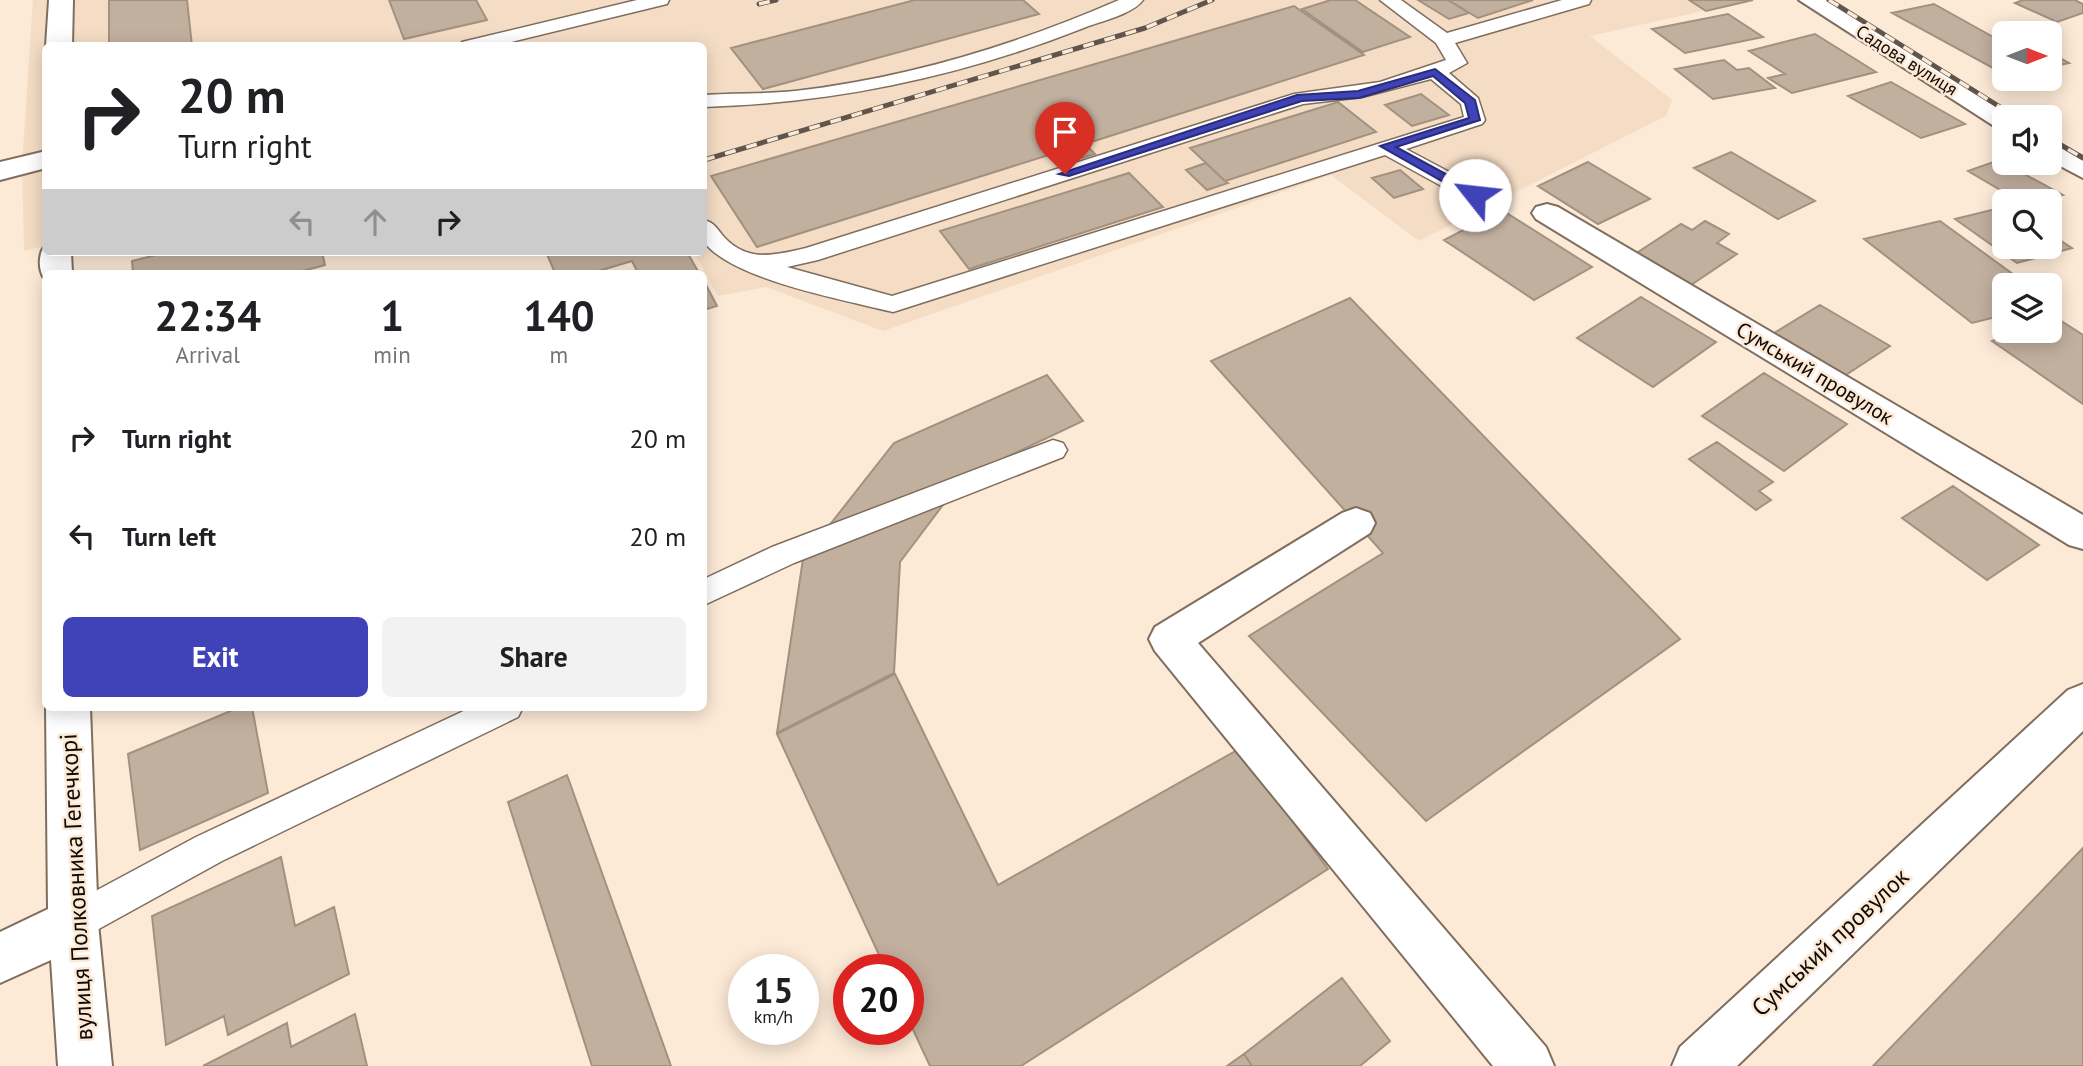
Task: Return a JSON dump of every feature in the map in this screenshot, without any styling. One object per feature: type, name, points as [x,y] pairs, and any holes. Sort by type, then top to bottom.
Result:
[{"type":"street","points":[[59,42],[61,0]]},
{"type":"street","name":"Садова вулиця","points":[[1811,0],[1992,113]]},
{"type":"street","points":[[2062,156],[2083,169]]},
{"type":"street","points":[[0,171],[42,160]]},
{"type":"street","name":"Сумський провулок","points":[[1547,213],[2083,534]]},
{"type":"street","points":[[1356,523],[1170,639],[1527,1066]]},
{"type":"street","name":"Сумський провулок","points":[[1699,1066],[2083,703]]},
{"type":"street","name":"вулиця Полковника Гегечкорі","points":[[68,711],[74,923],[85,1066]]},
{"type":"street","points":[[0,957],[74,923]]},
{"type":"lane","points":[[567,0],[574,19],[575,42]]},
{"type":"lane","points":[[485,42],[660,0]]},
{"type":"lane","points":[[707,101],[794,97],[911,75],[1020,46],[1134,0]]},
{"type":"lane","points":[[756,265],[810,255],[855,242],[1301,98],[1359,94],[1457,63],[1444,40],[1389,0]]},
{"type":"lane","points":[[1444,40],[1582,0]]},
{"type":"lane","points":[[707,230],[721,251],[756,265],[819,286],[893,304],[1475,120],[1471,102],[1435,72]]},
{"type":"lane","points":[[1386,146],[1475,195]]},
{"type":"lane","points":[[707,592],[783,555],[1053,450]]},
{"type":"lane","points":[[74,923],[209,849],[498,711]]},
{"type":"shaded area","points":[[33,0],[1753,0],[1590,36],[1672,100],[1666,116],[1419,241],[1331,175],[883,331],[766,287],[718,296],[707,276],[707,270],[704,270],[696,256],[707,256],[707,42],[42,42],[42,247],[24,251],[22,165]]},
{"type":"building","points":[[109,0],[187,0],[192,42],[109,42]]},
{"type":"building","points":[[389,0],[476,0],[487,20],[404,39]]},
{"type":"building","points":[[915,0],[1023,0],[1039,14],[763,89],[731,48]]},
{"type":"building","points":[[1331,0],[1355,0],[1410,37],[1363,52],[1302,9]]},
{"type":"building","points":[[1418,0],[1448,0],[1469,13],[1449,19]]},
{"type":"building","points":[[1448,0],[1533,0],[1478,18]]},
{"type":"building","points":[[1689,0],[1753,0],[1706,11]]},
{"type":"building","points":[[2023,0],[2075,0],[2083,4],[2083,13],[2055,21],[2015,3]]},
{"type":"building","points":[[1934,4],[1992,36],[1992,67],[1892,13]]},
{"type":"building","points":[[1294,6],[1364,55],[1085,144],[1095,154],[1064,163],[1055,153],[757,247],[711,176]]},
{"type":"building","points":[[1728,14],[1763,37],[1685,53],[1652,29]]},
{"type":"building","points":[[1815,34],[1876,72],[1792,93],[1768,78],[1785,74],[1749,51]]},
{"type":"building","points":[[1724,60],[1737,70],[1749,68],[1775,88],[1713,99],[1675,69]]},
{"type":"building","points":[[1891,82],[1965,124],[1921,138],[1848,96]]},
{"type":"building","points":[[1421,94],[1449,115],[1412,126],[1385,105]]},
{"type":"building","points":[[1338,102],[1376,132],[1225,181],[1190,148]]},
{"type":"building","points":[[1731,152],[1815,201],[1778,219],[1694,168]]},
{"type":"building","points":[[1588,162],[1650,199],[1598,224],[1538,186]]},
{"type":"building","points":[[1206,163],[1228,183],[1207,190],[1186,170]]},
{"type":"building","points":[[1992,163],[1992,175],[2026,175],[2052,189],[1999,189],[1968,171]]},
{"type":"building","points":[[1400,170],[1423,189],[1394,198],[1372,178]]},
{"type":"building","points":[[1129,173],[1163,207],[969,269],[940,231]]},
{"type":"building","points":[[1502,210],[1592,267],[1534,300],[1444,240]]},
{"type":"building","points":[[1992,210],[1992,245],[1955,219]]},
{"type":"building","points":[[1705,221],[1729,234],[1717,243],[1737,254],[1688,287],[1632,256],[1681,224],[1692,230]]},
{"type":"building","points":[[1940,221],[2012,273],[1992,273],[1992,318],[1972,323],[1864,239]]},
{"type":"building","points":[[2062,241],[2072,248],[2062,251]]},
{"type":"building","points":[[152,256],[323,256],[325,265],[306,270],[133,270],[132,261]]},
{"type":"building","points":[[548,256],[689,256],[697,270],[636,270],[632,261],[602,270],[554,270]]},
{"type":"building","points":[[2011,259],[2032,259],[2017,263]]},
{"type":"building","points":[[707,287],[717,306],[707,309]]},
{"type":"building","points":[[1641,297],[1716,342],[1653,387],[1577,338]]},
{"type":"building","points":[[1350,298],[1680,639],[1426,821],[1249,636],[1383,553],[1211,361]]},
{"type":"building","points":[[1820,305],[1890,346],[1835,382],[1766,338]]},
{"type":"building","points":[[2062,322],[2083,335],[2083,404],[1995,343],[2062,343]]},
{"type":"building","points":[[1764,373],[1847,424],[1784,471],[1702,416]]},
{"type":"building","points":[[1047,375],[1083,421],[964,477],[900,562],[894,673],[777,733],[803,559],[894,443]]},
{"type":"building","points":[[1717,442],[1773,482],[1759,491],[1771,500],[1756,510],[1689,459]]},
{"type":"building","points":[[1953,486],[2039,545],[1987,580],[1902,518]]},
{"type":"building","points":[[895,674],[998,885],[1239,749],[1328,869],[1021,1066],[930,1066],[920,1045],[924,1045],[924,954],[879,954],[777,734]]},
{"type":"building","points":[[230,711],[253,711],[268,793],[140,850],[128,754]]},
{"type":"building","points":[[567,775],[671,1066],[592,1066],[508,802]]},
{"type":"building","points":[[2083,848],[2083,1066],[1873,1066]]},
{"type":"building","points":[[281,857],[295,926],[334,907],[349,974],[228,1035],[224,1016],[166,1045],[152,916]]},
{"type":"building","points":[[1342,978],[1390,1041],[1360,1066],[1252,1066],[1244,1054]]},
{"type":"building","points":[[355,1014],[367,1066],[203,1066],[287,1023],[291,1047]]},
{"type":"building","points":[[1244,1054],[1252,1066],[1227,1066]]},
{"type":"railway","points":[[759,4],[776,0]]},
{"type":"railway","points":[[707,159],[1145,28],[1212,0]]},
{"type":"railway","points":[[1829,0],[1997,105]]},
{"type":"railway","points":[[2062,146],[2083,158]]},
{"type":"route","points":[[1065,174],[1301,98],[1359,94],[1406,83],[1435,72],[1471,102],[1475,120],[1386,146],[1475,195]]}]
